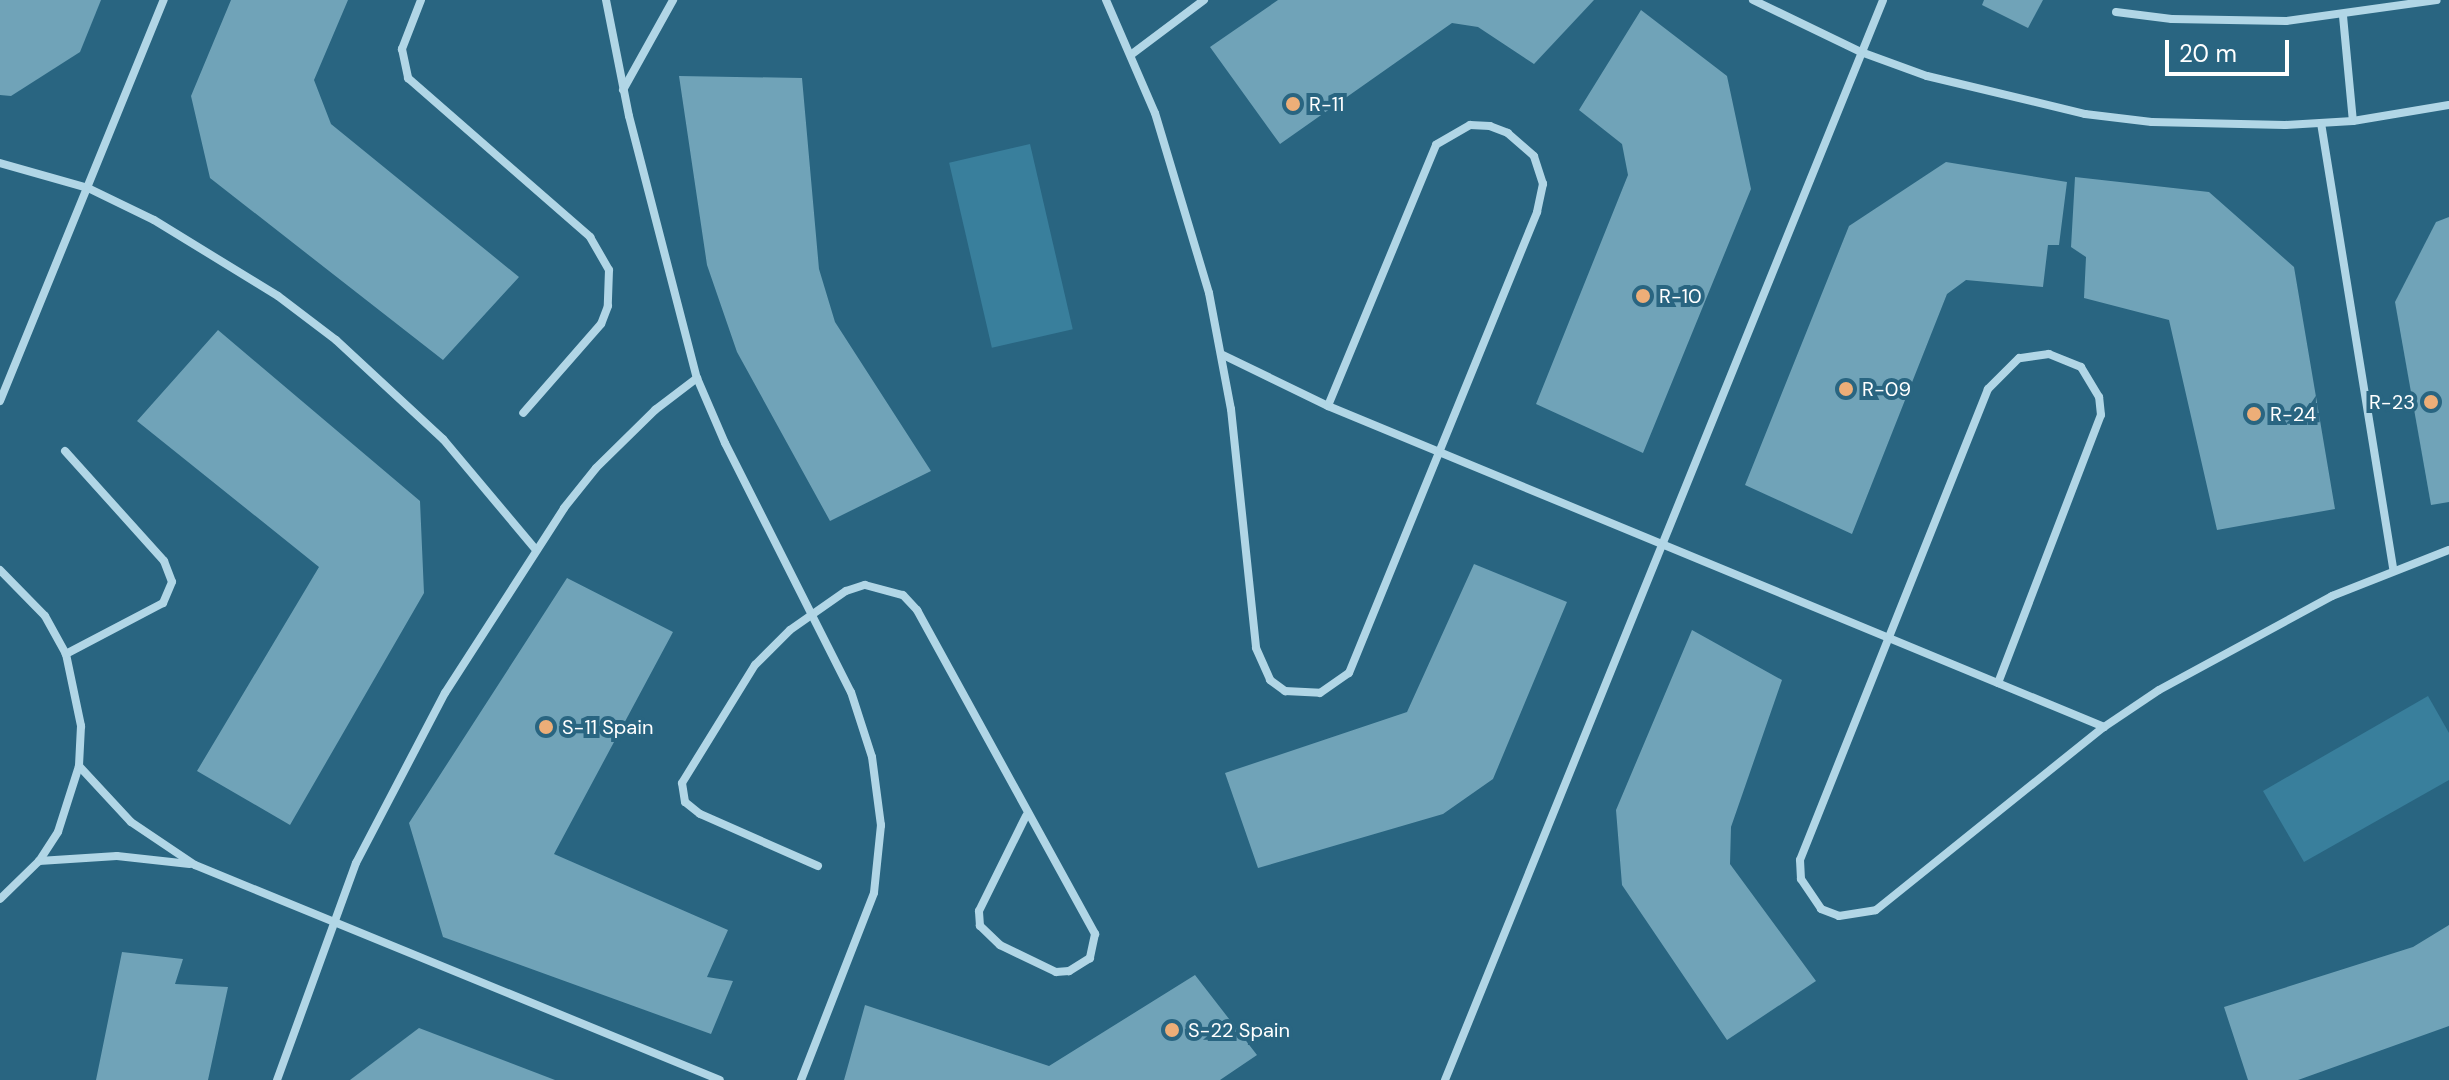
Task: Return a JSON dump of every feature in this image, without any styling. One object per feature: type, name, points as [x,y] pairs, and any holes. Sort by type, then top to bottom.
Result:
[{"type":"street","points":[[0,401],[164,0]]},
{"type":"street","points":[[421,0],[402,49],[408,78],[590,237],[609,270],[610,297],[601,324],[523,413]]},
{"type":"street","points":[[606,0],[623,90],[697,378],[863,725],[881,825],[874,893],[801,1080]]},
{"type":"street","points":[[623,90],[673,0]]},
{"type":"street","points":[[1106,0],[1132,54],[1180,187],[1223,355],[1256,648],[1270,680],[1285,691],[1320,693],[1349,673],[1542,198],[1534,156],[1508,133],[1470,125],[1436,145],[1328,406]]},
{"type":"street","points":[[1132,54],[1204,0]]},
{"type":"street","points":[[1753,0],[1861,52],[2005,98],[2085,114],[2219,126],[2353,121],[2449,105]]},
{"type":"street","points":[[1445,1080],[1666,545],[1883,0]]},
{"type":"street","points":[[2116,12],[2229,22],[2343,16],[2437,0]]},
{"type":"street","points":[[2343,16],[2353,121]]},
{"type":"street","points":[[2321,123],[2393,569]]},
{"type":"street","points":[[0,163],[88,188],[231,265],[336,340],[443,439],[536,550]]},
{"type":"street","points":[[1998,683],[2101,415],[2092,381],[2066,358],[2034,354],[1996,376],[1800,860],[1801,879],[1821,909],[1839,916],[1876,910],[2104,727],[2216,655],[2393,569],[2449,550]]},
{"type":"street","points":[[1223,355],[1328,406],[2104,727]]},
{"type":"street","points":[[277,1080],[331,922],[403,768],[536,550],[596,468],[655,410],[697,378]]},
{"type":"street","points":[[65,451],[164,561],[172,582],[163,603],[66,654]]},
{"type":"street","points":[[0,570],[45,616],[66,654],[81,726],[79,766],[58,832],[39,861],[0,899]]},
{"type":"street","points":[[818,866],[700,814],[682,793],[686,774],[744,679],[772,646],[846,591],[865,585],[903,595],[917,610],[1026,816],[1095,934],[1090,958],[1069,971],[1056,972],[1000,945],[980,926],[979,911],[1026,816]]},
{"type":"street","points":[[79,766],[131,822],[195,865],[720,1080]]},
{"type":"street","points":[[39,861],[117,856],[195,865]]},
{"type":"shaded area","points":[[1030,144],[1073,329],[992,348],[949,163]]},
{"type":"shaded area","points":[[2428,696],[2449,733],[2449,780],[2304,862],[2263,791]]},
{"type":"building","points":[[0,0],[101,0],[80,52],[11,96],[0,95]]},
{"type":"building","points":[[231,0],[348,0],[314,80],[331,124],[519,277],[443,360],[210,178],[191,96]]},
{"type":"building","name":"R-11","points":[[1278,0],[1594,0],[1534,64],[1478,27],[1452,23],[1280,144],[1210,47]]},
{"type":"building","points":[[1984,0],[2043,0],[2028,28],[1982,5]]},
{"type":"building","name":"R-10","points":[[1641,10],[1727,76],[1751,189],[1643,453],[1536,404],[1628,175],[1622,144],[1579,110]]},
{"type":"building","points":[[679,76],[802,78],[819,269],[835,322],[931,471],[830,521],[737,352],[707,265]]},
{"type":"building","name":"R-09","points":[[1946,162],[2067,182],[2059,245],[2048,245],[2043,287],[1966,280],[1947,294],[1852,534],[1745,485],[1849,226]]},
{"type":"building","name":"R-24","points":[[2075,177],[2209,192],[2294,267],[2335,509],[2217,530],[2169,320],[2084,298],[2086,257],[2071,247]]},
{"type":"building","name":"R-23","points":[[2449,217],[2449,502],[2431,505],[2395,302],[2436,222]]},
{"type":"building","points":[[218,330],[420,501],[424,593],[290,825],[197,771],[319,567],[137,421]]},
{"type":"building","points":[[1474,564],[1567,602],[1493,779],[1443,814],[1258,868],[1225,773],[1407,712]]},
{"type":"building","name":"S-11 Spain","points":[[567,578],[673,632],[554,854],[728,930],[707,977],[733,981],[711,1034],[443,937],[409,823]]},
{"type":"building","points":[[1692,630],[1782,680],[1731,827],[1730,864],[1816,981],[1727,1040],[1622,885],[1616,810]]},
{"type":"building","points":[[2449,925],[2449,1026],[2298,1080],[2248,1080],[2224,1007],[2413,947]]},
{"type":"building","points":[[122,952],[183,959],[175,984],[228,987],[208,1080],[96,1080]]},
{"type":"building","name":"S-22 Spain","points":[[1195,975],[1257,1055],[1220,1080],[844,1080],[865,1005],[1049,1066]]},
{"type":"building","points":[[419,1028],[555,1080],[350,1080]]},
{"type":"place","name":"R-11","points":[[1293,104]]},
{"type":"place","name":"R-10","points":[[1643,296]]},
{"type":"place","name":"R-09","points":[[1846,389]]},
{"type":"place","name":"R-23","points":[[2431,402]]},
{"type":"place","name":"R-24","points":[[2254,414]]},
{"type":"place","name":"S-11 Spain","points":[[546,727]]},
{"type":"place","name":"S-22 Spain","points":[[1172,1030]]}]
